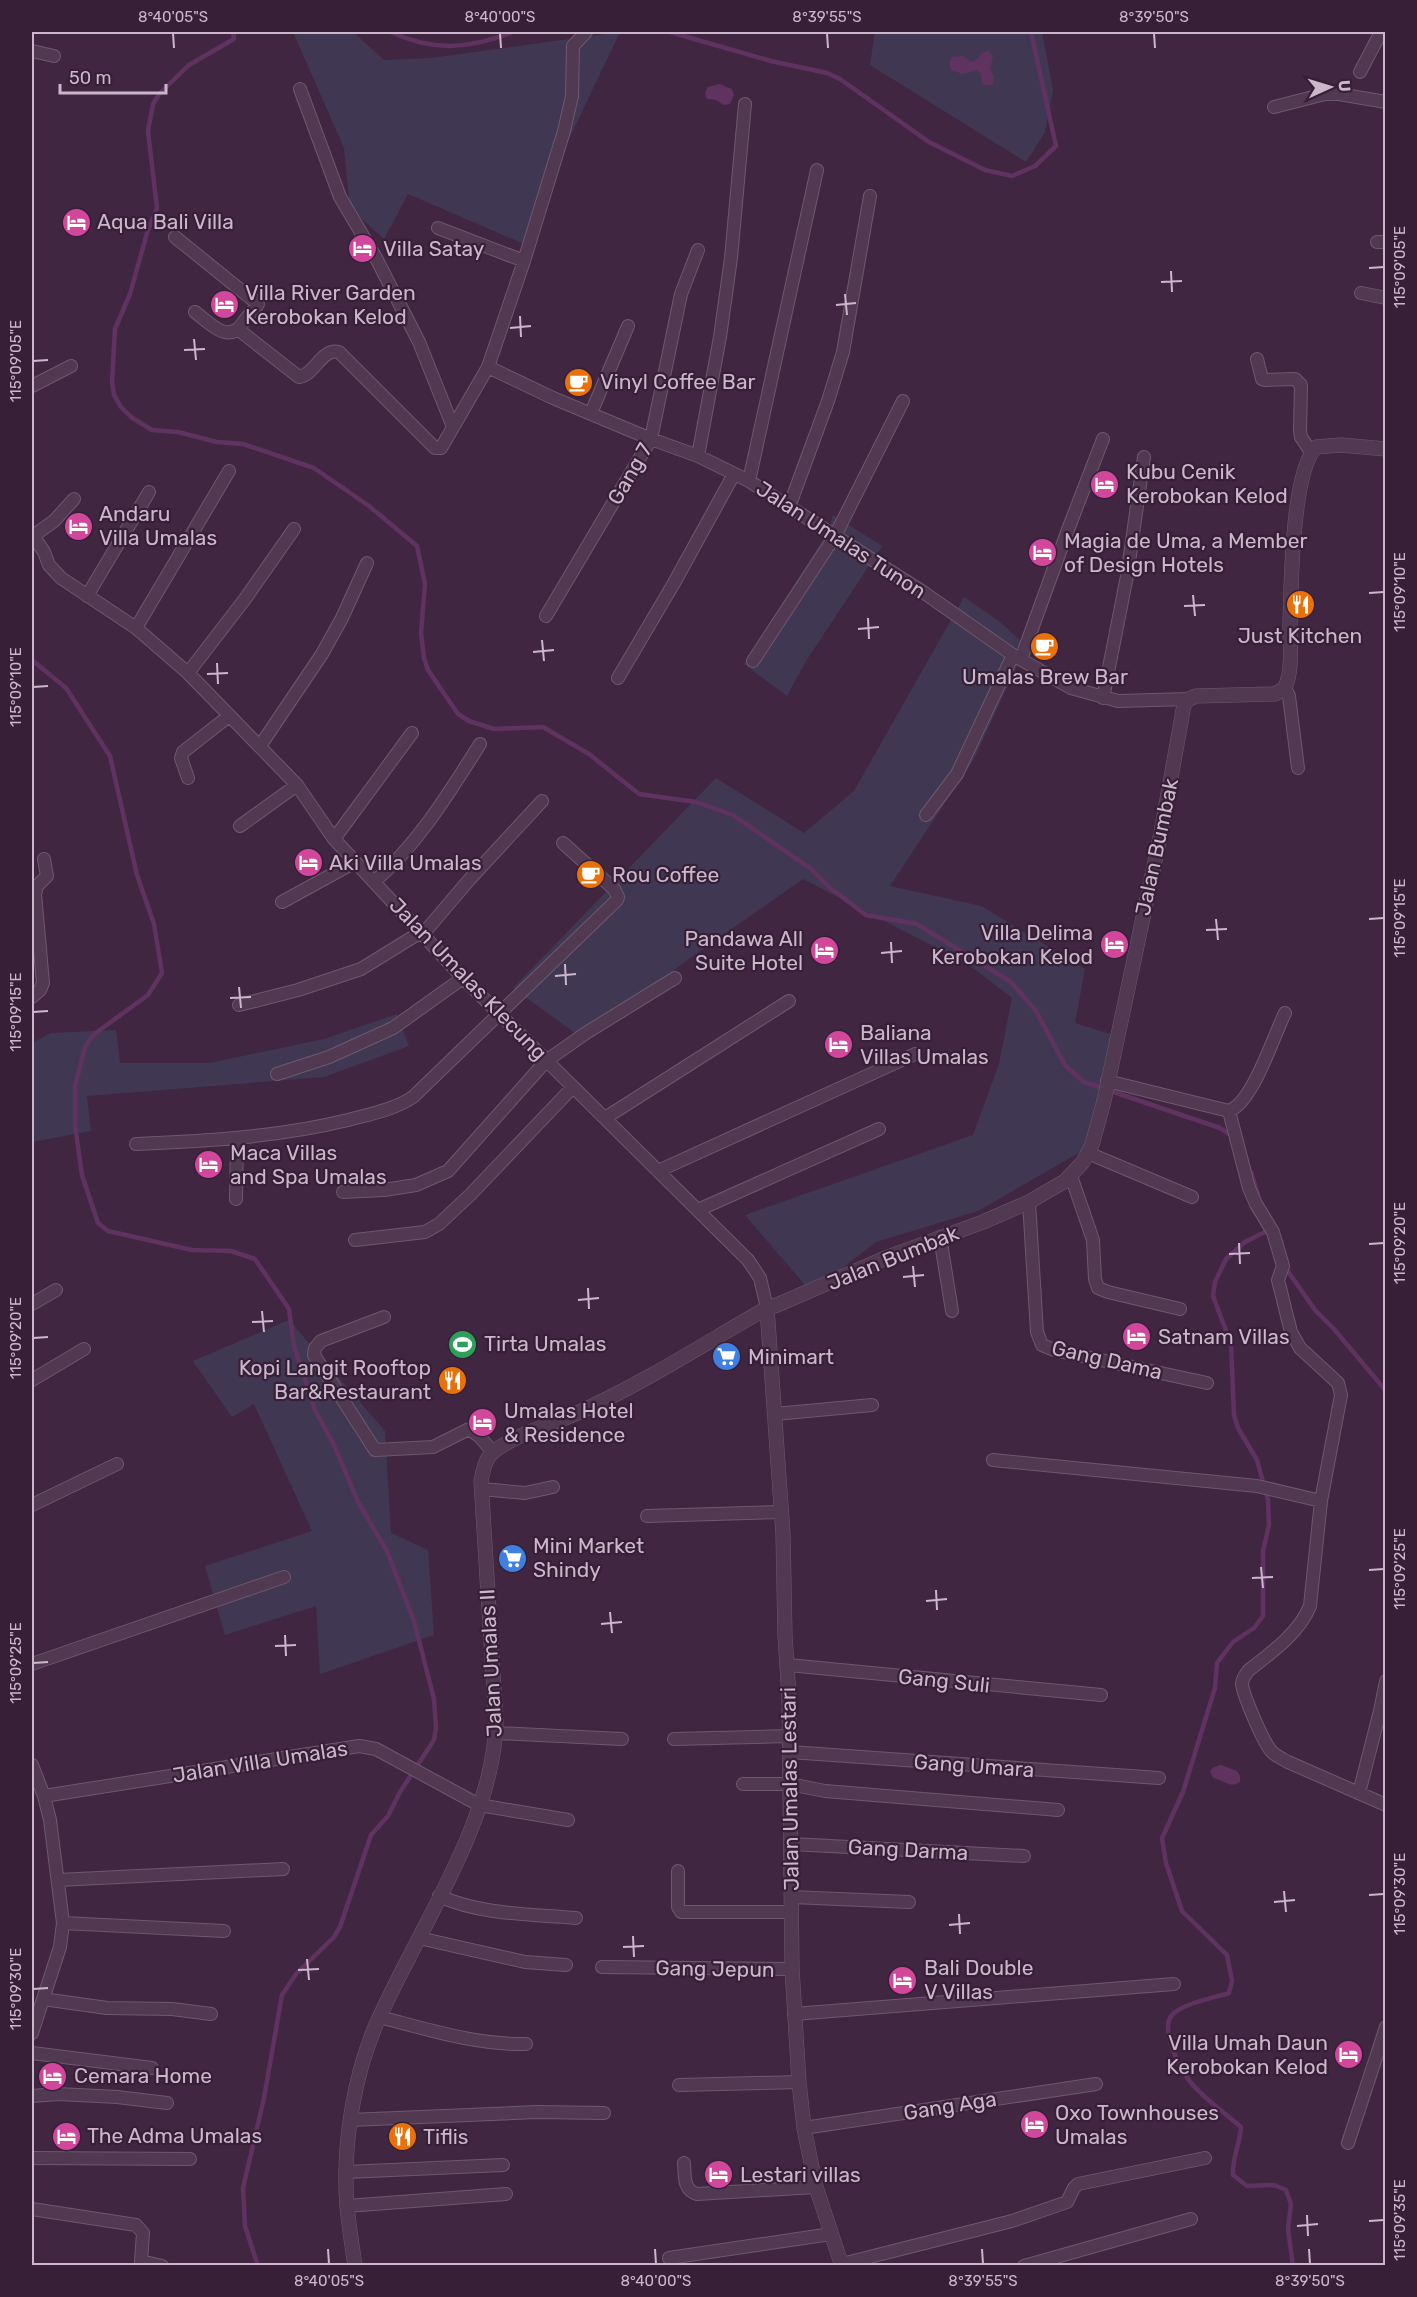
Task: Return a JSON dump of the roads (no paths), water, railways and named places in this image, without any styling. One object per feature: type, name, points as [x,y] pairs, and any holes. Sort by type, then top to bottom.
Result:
[{"type":"street","points":[[1360,72],[1381,32]]},
{"type":"street","points":[[240,329],[302,378],[327,354],[335,351],[342,354],[435,448],[441,448],[488,367],[524,261],[564,130],[572,96],[573,45],[583,35]]},
{"type":"street","points":[[32,51],[54,56]]},
{"type":"street","points":[[300,88],[340,197],[376,258],[419,342],[453,427]]},
{"type":"street","points":[[1274,107],[1325,94],[1339,94],[1386,102]]},
{"type":"street","points":[[698,456],[723,314],[745,104]]},
{"type":"street","points":[[749,481],[817,170]]},
{"type":"street","points":[[789,507],[828,401],[843,352],[870,196]]},
{"type":"street","points":[[438,228],[524,261]]},
{"type":"street","points":[[175,237],[258,303],[240,329],[231,333],[221,331],[195,312]]},
{"type":"street","name":"Gang 7","points":[[546,616],[651,439],[681,294],[698,250]]},
{"type":"street","points":[[1361,293],[1386,298]]},
{"type":"street","points":[[591,413],[628,326]]},
{"type":"street","points":[[1257,359],[1259,374],[1265,380],[1295,379],[1299,381],[1301,385],[1299,431],[1311,452]]},
{"type":"street","points":[[32,386],[71,366]]},
{"type":"street","name":"Jalan Umalas Tunon","points":[[488,367],[651,439],[698,456],[749,481],[923,592],[1017,657],[1071,688],[1118,701],[1189,699]]},
{"type":"street","points":[[753,661],[835,536],[903,400]]},
{"type":"street","points":[[926,814],[957,774],[1017,657],[1103,439]]},
{"type":"street","points":[[1298,768],[1289,696],[1285,688],[1289,671],[1291,592],[1298,507],[1304,469],[1311,452],[1316,447],[1329,444],[1386,449]]},
{"type":"street","points":[[1103,698],[1125,584],[1144,457]]},
{"type":"street","points":[[136,628],[229,471]]},
{"type":"street","points":[[618,678],[734,474]]},
{"type":"street","points":[[87,596],[149,492]]},
{"type":"street","points":[[32,535],[54,521],[75,499]]},
{"type":"street","points":[[188,673],[294,529]]},
{"type":"street","name":"Jalan Umalas Klecung","points":[[32,535],[54,571],[136,628],[188,673],[260,746],[297,785],[334,839],[464,978],[748,1260],[760,1278],[767,1308]]},
{"type":"street","points":[[260,746],[332,637],[367,562]]},
{"type":"street","points":[[1189,699],[1196,696],[1275,694],[1285,688]]},
{"type":"street","name":"Jalan Bumbak","points":[[767,1308],[888,1257],[983,1222],[1029,1202],[1054,1189],[1071,1176],[1088,1153],[1104,1101],[1161,833],[1184,705],[1189,699]]},
{"type":"street","points":[[188,778],[181,758],[183,752],[229,716]]},
{"type":"street","points":[[334,839],[412,733]]},
{"type":"street","points":[[374,882],[408,848],[457,782],[480,744]]},
{"type":"street","points":[[240,826],[297,785]]},
{"type":"street","points":[[239,1005],[297,990],[362,969],[422,933],[542,801]]},
{"type":"street","points":[[136,1143],[237,1139],[332,1124],[378,1113],[402,1104],[418,1092],[618,899],[614,889],[563,843]]},
{"type":"street","points":[[32,997],[40,990],[43,983],[35,894],[37,886],[47,876],[44,859]]},
{"type":"street","points":[[282,902],[356,862]]},
{"type":"street","points":[[277,1074],[328,1057],[393,1028],[464,978]]},
{"type":"street","points":[[343,1192],[384,1190],[416,1185],[448,1171],[546,1061],[586,1033],[675,978]]},
{"type":"street","points":[[605,1118],[789,1001]]},
{"type":"street","points":[[1107,1081],[1229,1111],[1235,1108],[1246,1095],[1285,1013]]},
{"type":"street","points":[[658,1171],[915,1054]]},
{"type":"street","points":[[355,1240],[425,1232],[439,1224],[470,1195],[573,1087]]},
{"type":"street","points":[[1229,1111],[1249,1188],[1273,1232],[1283,1266],[1278,1280],[1296,1342],[1338,1383],[1341,1390],[1321,1501],[1310,1606],[1304,1620],[1249,1670],[1242,1685],[1256,1723],[1270,1750],[1288,1762],[1386,1805]]},
{"type":"street","points":[[698,1210],[879,1129]]},
{"type":"street","points":[[237,1139],[237,1199]]},
{"type":"street","points":[[1088,1153],[1192,1197]]},
{"type":"street","points":[[1071,1176],[1093,1240],[1095,1279],[1098,1288],[1180,1309]]},
{"type":"street","name":"Gang Dama","points":[[1029,1202],[1036,1332],[1042,1345],[1054,1350],[1207,1383]]},
{"type":"street","points":[[940,1237],[952,1311]]},
{"type":"street","points":[[32,1304],[56,1290]]},
{"type":"street","points":[[384,1317],[321,1341],[315,1348],[314,1355],[375,1450],[433,1447],[469,1429],[479,1436],[493,1452],[517,1438],[584,1410],[619,1392],[767,1308]]},
{"type":"street","name":"Jalan Umalas Lestari","points":[[767,1308],[782,1512],[790,1752],[792,1969],[799,2082],[804,2128],[816,2187],[842,2264]]},
{"type":"street","points":[[32,1380],[84,1349]]},
{"type":"street","points":[[775,1414],[873,1405]]},
{"type":"street","name":"Jalan Umalas II","points":[[355,2265],[347,2206],[346,2172],[350,2121],[366,2052],[379,2016],[466,1840],[492,1763],[495,1733],[481,1481],[485,1465],[493,1452]]},
{"type":"street","points":[[993,1460],[1257,1486],[1321,1501]]},
{"type":"street","points":[[32,1504],[117,1464]]},
{"type":"street","points":[[482,1489],[525,1492],[554,1488]]},
{"type":"street","points":[[647,1516],[782,1512]]},
{"type":"street","points":[[32,1664],[284,1577]]},
{"type":"street","name":"Gang Suli","points":[[788,1665],[1101,1695]]},
{"type":"street","points":[[1359,1793],[1386,1681]]},
{"type":"street","points":[[495,1733],[622,1739]]},
{"type":"street","points":[[674,1739],[789,1736]]},
{"type":"street","name":"Jalan Villa Umalas","points":[[44,1796],[359,1746],[376,1749],[479,1805],[568,1820]]},
{"type":"street","name":"Gang Umara","points":[[790,1752],[1159,1778]]},
{"type":"street","points":[[32,1765],[44,1796],[63,1923],[60,1947],[43,2000],[35,2012],[32,2032]]},
{"type":"street","points":[[743,1784],[789,1784],[825,1791],[1058,1810]]},
{"type":"street","name":"Gang Darma","points":[[791,1844],[1024,1856]]},
{"type":"street","points":[[58,1880],[283,1869]]},
{"type":"street","points":[[678,1871],[678,1907],[681,1912],[791,1904],[909,1902]]},
{"type":"street","points":[[440,1896],[455,1903],[492,1910],[576,1918]]},
{"type":"street","points":[[63,1923],[224,1931]]},
{"type":"street","points":[[419,1938],[525,1962],[566,1965]]},
{"type":"street","name":"Gang Jepun","points":[[602,1967],[792,1969]]},
{"type":"street","points":[[794,2014],[1174,1984]]},
{"type":"street","points":[[43,2000],[106,2008],[172,2009],[211,2014]]},
{"type":"street","points":[[379,2016],[464,2038],[493,2043],[526,2044]]},
{"type":"street","points":[[1348,2143],[1386,2027]]},
{"type":"street","points":[[32,2053],[152,2068]]},
{"type":"street","points":[[679,2085],[799,2082]]},
{"type":"street","name":"Gang Aga","points":[[804,2128],[1096,2084]]},
{"type":"street","points":[[32,2096],[58,2094],[117,2097],[167,2103]]},
{"type":"street","points":[[350,2121],[537,2112],[604,2113]]},
{"type":"street","points":[[32,2157],[190,2159]]},
{"type":"street","points":[[842,2264],[1012,2221],[1067,2202],[1074,2187],[1078,2184],[1206,2158]]},
{"type":"street","points":[[684,2163],[688,2191],[697,2194],[816,2187]]},
{"type":"street","points":[[346,2172],[503,2165]]},
{"type":"street","points":[[347,2206],[506,2194]]},
{"type":"street","points":[[32,2209],[136,2225],[143,2236],[141,2260],[162,2265]]},
{"type":"street","points":[[1024,2265],[1191,2219]]},
{"type":"street","points":[[669,2258],[831,2234]]},
{"type":"waterway","points":[[233,32],[234,39],[189,65],[160,93],[153,104],[148,131],[157,208],[147,233],[130,294],[115,329],[112,382],[114,395],[121,407],[131,417],[152,430],[178,432],[217,442],[243,444],[314,468],[369,506],[417,546],[425,584],[421,633],[424,658],[428,670],[458,714],[469,721],[494,729],[543,727],[589,754],[639,794],[696,802],[733,815],[811,869],[829,887],[866,915],[917,924],[1011,982],[1036,1011],[1065,1065],[1084,1082],[1220,1128],[1232,1136]]},
{"type":"waterway","points":[[391,32],[422,43],[452,46],[481,42],[513,32]]},
{"type":"waterway","points":[[670,32],[771,61],[827,73],[840,79],[929,142],[985,170],[1012,176],[1035,166],[1056,146],[1031,32]]},
{"type":"waterway","points":[[32,660],[66,688],[110,756],[137,875],[154,924],[162,973],[148,995],[93,1035],[85,1047],[75,1086],[75,1125],[82,1175],[98,1223],[108,1231],[192,1250],[231,1251],[255,1259],[289,1309],[294,1346],[315,1410],[334,1445],[358,1502],[387,1551],[414,1621],[434,1699],[436,1728],[434,1740],[400,1792],[388,1816],[371,1835],[340,1927],[334,1937],[296,1974],[282,1995],[264,2098],[243,2188],[245,2226],[258,2266]]},
{"type":"waterway","points":[[1251,1172],[1258,1195]]},
{"type":"waterway","points":[[1269,1230],[1245,1242],[1226,1259],[1215,1282],[1213,1296],[1231,1344],[1234,1415],[1238,1428],[1257,1460],[1268,1500],[1269,1525],[1263,1551],[1263,1616],[1254,1628],[1233,1642],[1217,1663],[1215,1688],[1183,1792],[1162,1838],[1166,1863],[1182,1911],[1227,1955],[1232,1981],[1229,1993],[1192,2004],[1173,2014],[1169,2020],[1168,2029],[1173,2049],[1182,2070],[1192,2084],[1241,2127],[1233,2175],[1247,2186],[1274,2185],[1286,2190],[1291,2204],[1288,2229],[1293,2266]]},
{"type":"waterway","points":[[1285,1267],[1315,1310],[1386,1391]]},
{"type":"place","name":"Aqua Bali Villa","points":[[76,222]]},
{"type":"place","name":"Villa Satay","points":[[362,249]]},
{"type":"place","name":"Villa River Garden Kerobokan Kelod","points":[[224,305]]},
{"type":"place","name":"Vinyl Coffee Bar","points":[[579,382]]},
{"type":"place","name":"Kubu Cenik Kerobokan Kelod","points":[[1105,484]]},
{"type":"place","name":"Andaru Villa Umalas","points":[[78,526]]},
{"type":"place","name":"Magia de Uma, a Member of Design Hotels","points":[[1043,553]]},
{"type":"place","name":"Just Kitchen","points":[[1300,605]]},
{"type":"place","name":"Umalas Brew Bar","points":[[1045,646]]},
{"type":"place","name":"Aki Villa Umalas","points":[[308,863]]},
{"type":"place","name":"Rou Coffee","points":[[591,875]]},
{"type":"place","name":"Villa Delima Kerobokan Kelod","points":[[1114,945]]},
{"type":"place","name":"Pandawa All Suite Hotel","points":[[824,951]]},
{"type":"place","name":"Baliana Villas Umalas","points":[[839,1045]]},
{"type":"place","name":"Maca Villas and Spa Umalas","points":[[209,1165]]},
{"type":"place","name":"Satnam Villas","points":[[1137,1337]]},
{"type":"place","name":"Tirta Umalas","points":[[463,1344]]},
{"type":"place","name":"Minimart","points":[[727,1357]]},
{"type":"place","name":"Kopi Langit Rooftop Bar&Restaurant","points":[[452,1380]]},
{"type":"place","name":"Umalas Hotel & Residence","points":[[483,1423]]},
{"type":"place","name":"Mini Market Shindy","points":[[512,1558]]},
{"type":"place","name":"Bali Double V Villas","points":[[903,1980]]},
{"type":"place","name":"Villa Umah Daun Kerobokan Kelod","points":[[1349,2055]]},
{"type":"place","name":"Cemara Home","points":[[53,2076]]},
{"type":"place","name":"Oxo Townhouses Umalas","points":[[1034,2125]]},
{"type":"place","name":"The Adma Umalas","points":[[66,2136]]},
{"type":"place","name":"Tiflis","points":[[402,2137]]},
{"type":"place","name":"Lestari villas","points":[[719,2175]]}]
